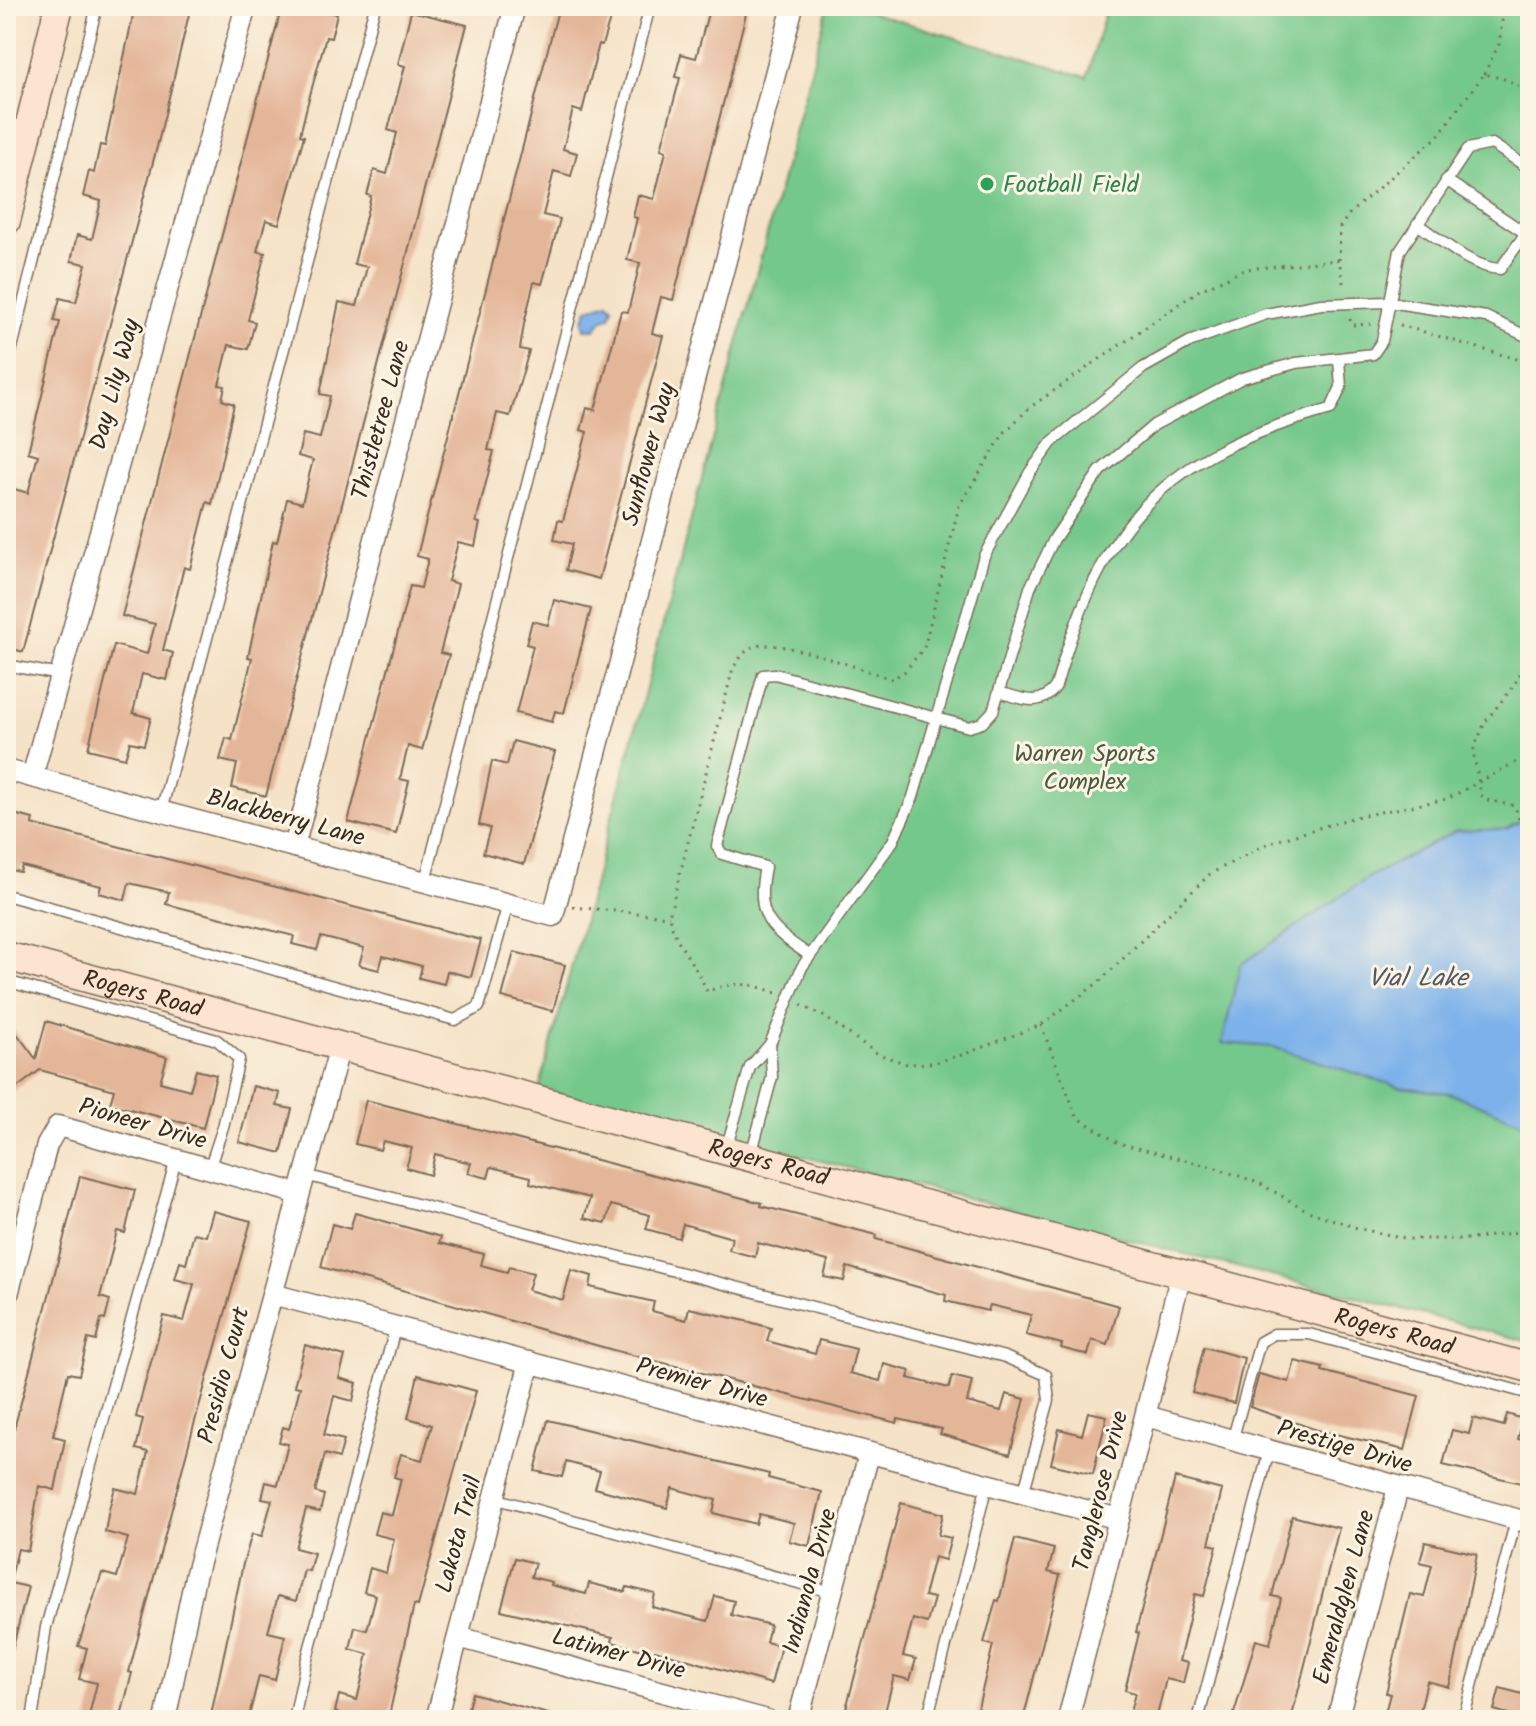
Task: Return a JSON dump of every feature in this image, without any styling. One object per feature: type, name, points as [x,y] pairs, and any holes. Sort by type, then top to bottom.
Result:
[{"type":"street","points":[[6,221],[59,6]]},
{"type":"street","name":"Day Lily Way","points":[[32,777],[246,6]]},
{"type":"street","name":"Thistletree Lane","points":[[294,847],[515,6]]},
{"type":"street","name":"Sunflower Way","points":[[554,910],[793,6]]},
{"type":"street","name":"Blackberry Lane","points":[[6,770],[508,904],[554,910]]},
{"type":"street","name":"Rogers Road","points":[[6,956],[1530,1368]]},
{"type":"street","name":"Presidio Court","points":[[165,1720],[195,1577],[340,1046]]},
{"type":"street","name":"Pioneer Drive","points":[[6,1302],[47,1145],[58,1126],[209,1169],[302,1184]]},
{"type":"street","name":"Tanglerose Drive","points":[[1068,1720],[1181,1274]]},
{"type":"street","name":"Premier Drive","points":[[272,1294],[1119,1519]]},
{"type":"street","name":"Lakota Trail","points":[[436,1720],[530,1362]]},
{"type":"street","name":"Prestige Drive","points":[[1146,1416],[1523,1522]]},
{"type":"street","name":"Indianola Drive","points":[[798,1720],[869,1454]]},
{"type":"street","name":"Emeraldglen Lane","points":[[1337,1720],[1398,1488]]},
{"type":"street","name":"Latimer Drive","points":[[458,1637],[767,1720]]},
{"type":"lane","points":[[6,372],[97,6]]},
{"type":"lane","points":[[161,811],[375,6]]},
{"type":"lane","points":[[425,881],[650,6]]},
{"type":"lane","points":[[809,955],[778,934],[764,916],[760,895],[765,867],[722,854],[717,846],[763,675],[775,674],[969,727],[982,723],[993,711],[1030,588],[1054,539],[1100,471],[1154,425],[1242,378],[1296,363],[1373,354],[1382,341],[1400,251],[1468,149],[1487,144],[1530,169]]},
{"type":"lane","points":[[1417,224],[1473,260],[1496,269],[1500,269],[1528,234],[1446,180]]},
{"type":"lane","points":[[738,1154],[750,1067],[770,1044],[809,955],[869,879],[893,841],[913,797],[984,556],[1030,472],[1052,442],[1143,368],[1189,342],[1266,314],[1347,303],[1389,302],[1439,307],[1486,317],[1530,338]]},
{"type":"lane","points":[[999,692],[1036,702],[1049,696],[1084,598],[1109,550],[1131,519],[1183,474],[1230,443],[1278,424],[1331,409],[1341,387],[1339,359]]},
{"type":"lane","points":[[6,665],[60,675]]},
{"type":"lane","points":[[6,895],[455,1020],[479,1007],[508,904]]},
{"type":"lane","points":[[6,981],[217,1040],[239,1059],[223,1127],[209,1169]]},
{"type":"lane","points":[[738,1154],[772,1077],[770,1044]]},
{"type":"lane","points":[[32,1720],[46,1627],[176,1159]]},
{"type":"lane","points":[[302,1184],[1005,1357],[1046,1375],[1049,1400],[1023,1494]]},
{"type":"lane","points":[[294,1720],[305,1666],[396,1325]]},
{"type":"lane","points":[[1232,1441],[1260,1342],[1274,1334],[1309,1334],[1530,1394]]},
{"type":"lane","points":[[1198,1720],[1269,1451]]},
{"type":"lane","points":[[927,1720],[987,1485]]},
{"type":"lane","points":[[494,1498],[834,1593]]},
{"type":"lane","points":[[1463,1720],[1523,1522]]},
{"type":"path","points":[[1504,6],[1499,44],[1484,74],[1437,137],[1345,220],[1340,227],[1339,260],[1351,325],[1384,324],[1452,338],[1487,353],[1530,363]]},
{"type":"path","points":[[1484,74],[1508,80],[1530,94]]},
{"type":"path","points":[[1339,260],[1246,269],[1198,291],[1029,408],[1004,433],[959,506],[924,648],[904,672],[892,679],[790,648],[763,645],[753,646],[741,656],[733,668],[669,916],[672,932],[700,973],[707,992],[738,984],[756,985],[788,997],[823,1016],[878,1054],[907,1064],[932,1063],[1041,1025],[1099,982],[1210,874],[1269,843],[1355,817],[1447,799],[1530,755]]},
{"type":"path","points":[[1530,523],[1526,537],[1530,581]]},
{"type":"path","points":[[1519,819],[1515,806],[1487,800],[1478,782],[1473,751],[1478,736],[1515,684],[1530,649]]},
{"type":"path","points":[[554,910],[669,916]]},
{"type":"path","points":[[1041,1025],[1077,1117],[1118,1143],[1216,1168],[1259,1183],[1308,1211],[1360,1229],[1410,1239],[1473,1239],[1530,1230]]},
{"type":"green space","name":"Warren Sports Complex","points":[[828,6],[850,6],[1087,77],[1107,6],[1530,6],[1530,1342],[539,1089]]},
{"type":"water","points":[[608,302],[613,307],[610,317],[603,319],[595,329],[585,329],[583,321],[588,309]]},
{"type":"water","name":"Vial Lake","points":[[1530,816],[1530,1125],[1449,1093],[1399,1087],[1273,1047],[1222,1043],[1240,965],[1369,877],[1456,831],[1506,829]]},
{"type":"building","points":[[135,6],[191,6],[157,147],[23,652],[6,647],[6,509],[11,488],[28,493],[38,455],[28,452],[60,322],[54,321],[60,298],[76,302],[86,264],[71,261],[77,235],[92,239],[101,201],[83,196],[89,171],[94,173],[100,145],[105,146]]},
{"type":"building","points":[[282,6],[320,6],[319,9],[337,14],[331,38],[326,37],[300,135],[304,136],[279,224],[266,220],[257,251],[265,253],[248,320],[255,322],[248,349],[229,345],[219,385],[225,386],[222,400],[234,404],[212,504],[207,502],[190,569],[184,567],[163,650],[173,653],[167,680],[142,674],[133,713],[151,718],[144,745],[130,742],[125,758],[88,749],[114,645],[147,654],[155,624],[122,616]]},
{"type":"building","points":[[559,6],[614,6],[602,45],[599,44],[582,112],[573,109],[563,149],[577,153],[571,176],[554,171],[543,215],[560,219],[542,284],[534,282],[524,324],[520,349],[529,351],[510,416],[497,413],[488,450],[494,451],[476,522],[480,523],[475,546],[458,542],[448,581],[458,584],[440,653],[449,655],[422,750],[408,746],[400,779],[409,781],[396,834],[348,822],[410,586],[421,588],[428,559],[417,556]]},
{"type":"building","points":[[710,6],[748,6],[673,300],[661,297],[652,333],[663,336],[599,579],[566,570],[572,544],[554,540],[558,520],[563,521],[587,432],[581,430],[587,408],[595,410],[621,311],[628,312],[640,263],[627,260],[637,218],[633,217],[638,195],[654,199],[666,151],[661,149],[680,78],[675,77],[681,54],[696,58]]},
{"type":"building","points":[[411,11],[467,25],[266,796],[232,788],[237,764],[220,760],[226,738],[232,740],[252,658],[248,657],[273,541],[277,542],[287,499],[302,503],[313,460],[298,456],[303,434],[320,438],[330,396],[320,394],[339,302],[357,306],[367,267],[354,264],[371,196],[367,195],[374,170],[387,174],[397,133],[388,130],[405,66],[398,64]]},
{"type":"building","points":[[554,600],[591,609],[564,713],[555,711],[552,722],[516,713],[533,646],[526,644],[532,621],[548,625]]},
{"type":"building","points":[[513,741],[555,752],[524,864],[483,853],[490,828],[479,825],[492,761],[507,765]]},
{"type":"building","points":[[6,812],[33,819],[32,824],[481,940],[471,977],[447,971],[444,984],[419,978],[422,966],[383,956],[379,970],[359,965],[364,948],[321,937],[317,950],[292,944],[294,936],[166,904],[169,892],[129,883],[125,900],[99,893],[101,886],[22,866],[20,872],[6,869]]},
{"type":"building","points":[[514,952],[565,965],[553,1011],[502,997]]},
{"type":"building","points":[[6,1019],[36,1059],[46,1021],[167,1057],[160,1082],[190,1090],[196,1070],[216,1075],[203,1128],[110,1104],[114,1090],[40,1070],[6,1096]]},
{"type":"building","points":[[253,1086],[280,1093],[277,1106],[292,1109],[281,1153],[239,1142]]},
{"type":"building","points":[[366,1100],[762,1203],[761,1206],[877,1235],[876,1239],[1119,1306],[1108,1345],[1092,1340],[1088,1355],[1061,1348],[1062,1344],[1026,1335],[1031,1315],[990,1305],[988,1311],[945,1301],[946,1295],[847,1267],[844,1281],[824,1277],[828,1261],[758,1243],[755,1257],[729,1250],[732,1238],[683,1224],[679,1238],[646,1229],[650,1215],[611,1205],[606,1223],[584,1218],[590,1198],[530,1183],[531,1177],[491,1167],[488,1178],[468,1173],[471,1163],[435,1154],[430,1175],[406,1168],[412,1148],[383,1141],[380,1150],[355,1144]]},
{"type":"building","points":[[80,1176],[135,1190],[125,1233],[117,1231],[100,1297],[110,1300],[105,1320],[101,1319],[96,1341],[88,1339],[79,1375],[68,1373],[53,1436],[65,1439],[55,1490],[39,1486],[28,1551],[18,1549],[11,1577],[6,1577],[6,1460]]},
{"type":"building","points":[[213,1211],[251,1221],[192,1432],[129,1672],[132,1673],[120,1720],[88,1720],[97,1683],[79,1679],[87,1648],[78,1646],[102,1573],[117,1577],[128,1538],[105,1532],[109,1509],[115,1488],[138,1494],[148,1452],[136,1449],[143,1419],[136,1417],[142,1394],[164,1316],[184,1321],[194,1284],[175,1279],[180,1262],[186,1264],[194,1233],[206,1236]]},
{"type":"building","points":[[355,1213],[441,1237],[439,1243],[484,1254],[481,1265],[507,1272],[509,1267],[533,1273],[528,1290],[563,1300],[571,1270],[592,1276],[590,1287],[654,1302],[652,1311],[686,1320],[689,1308],[750,1322],[771,1328],[767,1341],[815,1354],[819,1340],[856,1349],[850,1373],[880,1381],[884,1364],[910,1371],[908,1378],[949,1388],[952,1376],[972,1381],[967,1402],[1001,1411],[1006,1394],[1025,1399],[1010,1454],[940,1434],[942,1429],[898,1419],[897,1423],[613,1350],[321,1267],[332,1224],[350,1229]]},
{"type":"building","points":[[305,1345],[345,1356],[339,1378],[357,1383],[353,1401],[334,1396],[324,1435],[344,1440],[339,1458],[325,1454],[315,1492],[324,1495],[320,1512],[306,1509],[295,1548],[314,1553],[309,1571],[304,1570],[296,1601],[278,1596],[268,1632],[285,1636],[275,1680],[259,1676],[248,1720],[210,1720],[243,1564],[252,1534],[262,1536],[272,1500],[262,1498],[266,1482],[278,1485],[288,1444],[279,1442],[283,1427],[289,1429],[300,1387],[294,1386]]},
{"type":"building","points":[[1204,1347],[1244,1358],[1234,1403],[1192,1393]]},
{"type":"building","points":[[1295,1361],[1419,1396],[1405,1450],[1317,1430],[1250,1407],[1259,1374],[1289,1382]]},
{"type":"building","points":[[418,1375],[476,1391],[418,1606],[414,1605],[388,1720],[366,1720],[335,1712],[339,1695],[357,1700],[368,1654],[350,1649],[355,1627],[367,1630],[376,1595],[364,1592],[370,1568],[386,1573],[394,1539],[374,1534],[380,1512],[392,1515],[401,1479],[394,1477],[401,1454],[422,1460],[432,1425],[408,1418]]},
{"type":"building","points":[[1088,1412],[1107,1416],[1093,1474],[1051,1464],[1059,1429],[1082,1435]]},
{"type":"building","points":[[1507,1414],[1523,1419],[1518,1439],[1530,1442],[1530,1485],[1443,1465],[1452,1430],[1469,1434],[1473,1418],[1504,1426]]},
{"type":"building","points":[[548,1420],[769,1474],[768,1478],[822,1492],[809,1546],[789,1541],[794,1523],[759,1514],[756,1524],[713,1513],[716,1500],[672,1488],[667,1508],[595,1488],[600,1471],[566,1462],[562,1477],[535,1471]]},
{"type":"building","points":[[1175,1478],[1222,1490],[1209,1544],[1217,1546],[1204,1596],[1195,1594],[1179,1661],[1188,1663],[1183,1683],[1166,1679],[1156,1720],[1128,1720],[1135,1693],[1125,1690],[1139,1633],[1136,1632]]},
{"type":"building","points":[[901,1503],[943,1514],[938,1535],[951,1538],[945,1560],[934,1557],[924,1596],[934,1598],[927,1623],[913,1619],[903,1656],[916,1659],[910,1680],[894,1676],[883,1720],[843,1720]]},
{"type":"building","points":[[1292,1516],[1339,1528],[1291,1720],[1233,1717],[1256,1640],[1270,1644],[1281,1598],[1272,1596]]},
{"type":"building","points":[[1015,1539],[1054,1549],[1048,1572],[1060,1575],[1023,1720],[975,1720],[993,1645],[984,1643]]},
{"type":"building","points":[[1425,1542],[1477,1554],[1454,1667],[1449,1687],[1427,1681],[1418,1720],[1383,1720],[1390,1694],[1386,1693],[1410,1594],[1424,1597],[1432,1565],[1420,1562]]},
{"type":"building","points":[[515,1558],[535,1563],[531,1577],[552,1582],[551,1585],[586,1594],[589,1583],[625,1592],[627,1587],[655,1594],[652,1607],[708,1621],[715,1596],[734,1601],[731,1615],[770,1625],[766,1642],[781,1646],[771,1684],[655,1650],[654,1653],[612,1642],[613,1637],[501,1610]]},
{"type":"building","points":[[6,1582],[28,1587],[11,1654],[6,1654]]},
{"type":"building","points":[[1500,1688],[1530,1696],[1530,1720],[1510,1720],[1512,1715],[1494,1710]]},
{"type":"building","points":[[472,1693],[552,1715],[552,1720],[465,1720]]},
{"type":"place","name":"Football Field","points":[[987,184]]}]
